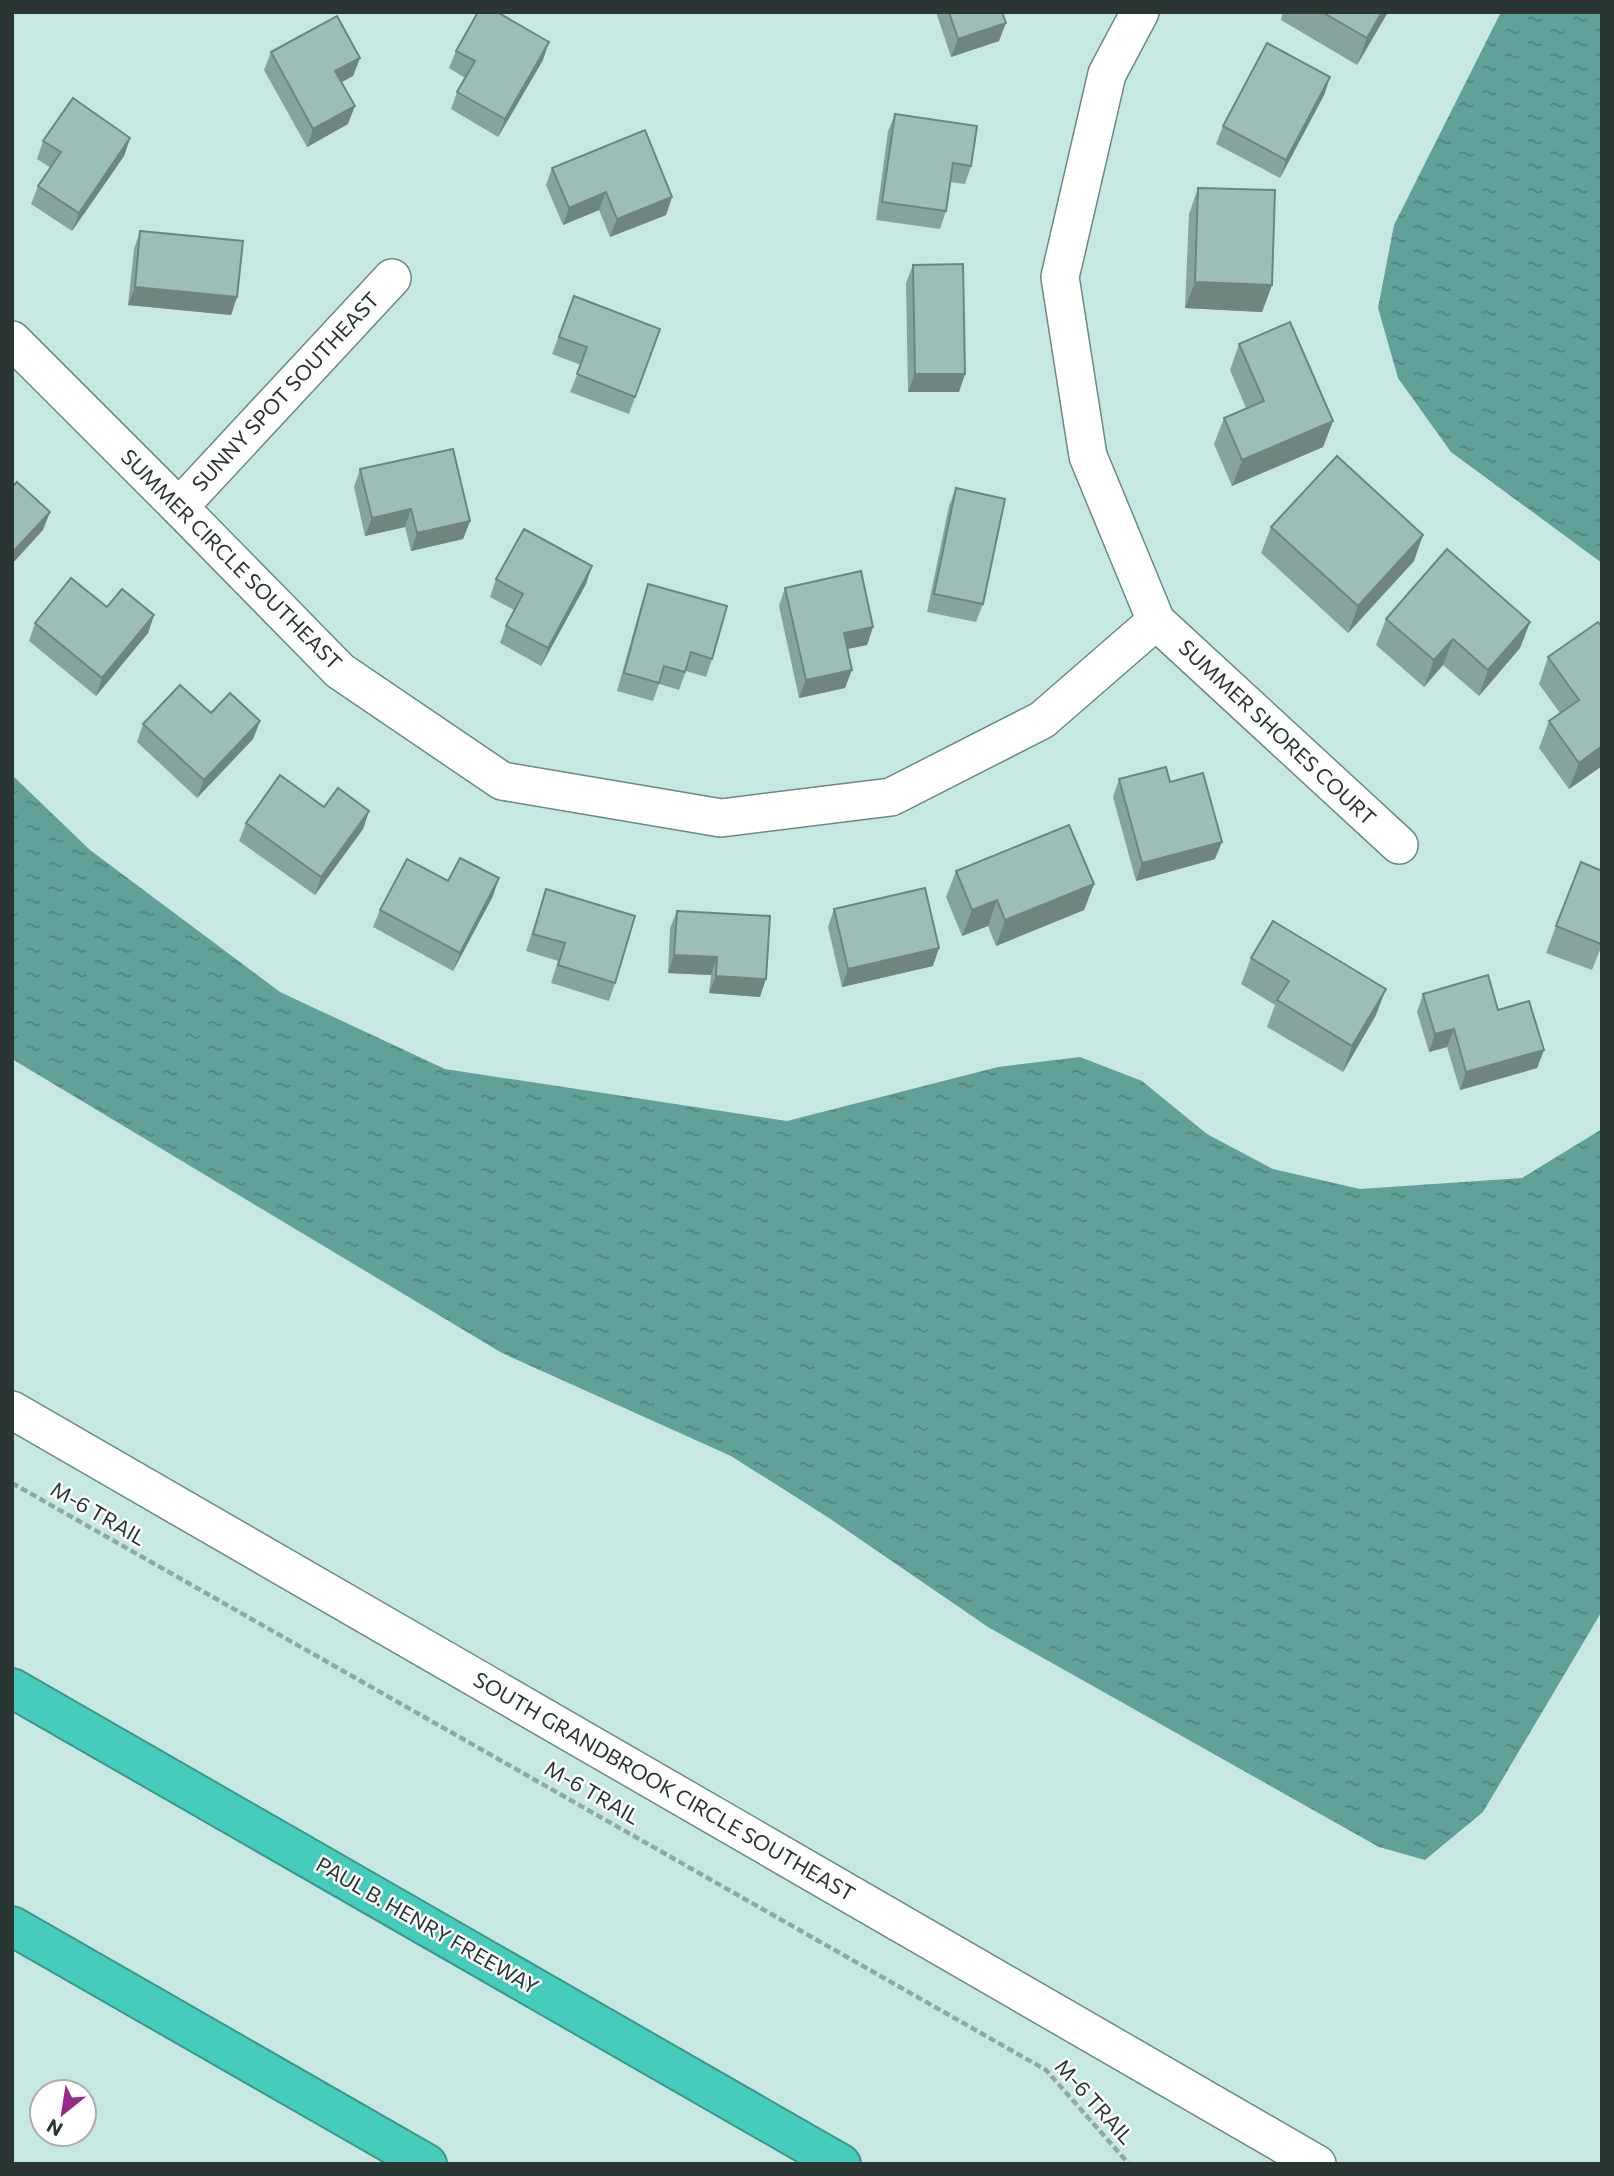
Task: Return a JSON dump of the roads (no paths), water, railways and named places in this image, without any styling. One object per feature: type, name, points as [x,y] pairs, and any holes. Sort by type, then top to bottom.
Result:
[{"type":"highway","name":"PAUL B. HENRY FREEWAY","points":[[12,1688],[841,2164]]},
{"type":"highway","points":[[12,1926],[427,2164]]},
{"type":"street","points":[[1140,12],[1107,74],[1060,277],[1088,456],[1156,621]]},
{"type":"street","name":"SUNNY SPOT SOUTHEAST","points":[[180,507],[392,278]]},
{"type":"street","name":"SUMMER CIRCLE SOUTHEAST","points":[[12,340],[340,671],[502,781],[721,818],[891,797],[1042,720],[1156,621]]},
{"type":"street","name":"SUMMER SHORES COURT","points":[[1156,621],[1399,845]]},
{"type":"street","name":"SOUTH GRANDBROOK CIRCLE SOUTHEAST","points":[[12,1410],[1317,2164]]},
{"type":"water","points":[[1501,12],[1602,12],[1602,563],[1451,452],[1398,378],[1378,308],[1394,225]]},
{"type":"water","points":[[12,775],[90,850],[280,992],[445,1069],[787,1121],[998,1067],[1080,1057],[1142,1081],[1207,1134],[1273,1169],[1360,1189],[1522,1178],[1602,1129],[1602,1611],[1483,1812],[1425,1860],[1379,1847],[988,1627],[829,1518],[731,1456],[502,1353],[12,1059]]}]
